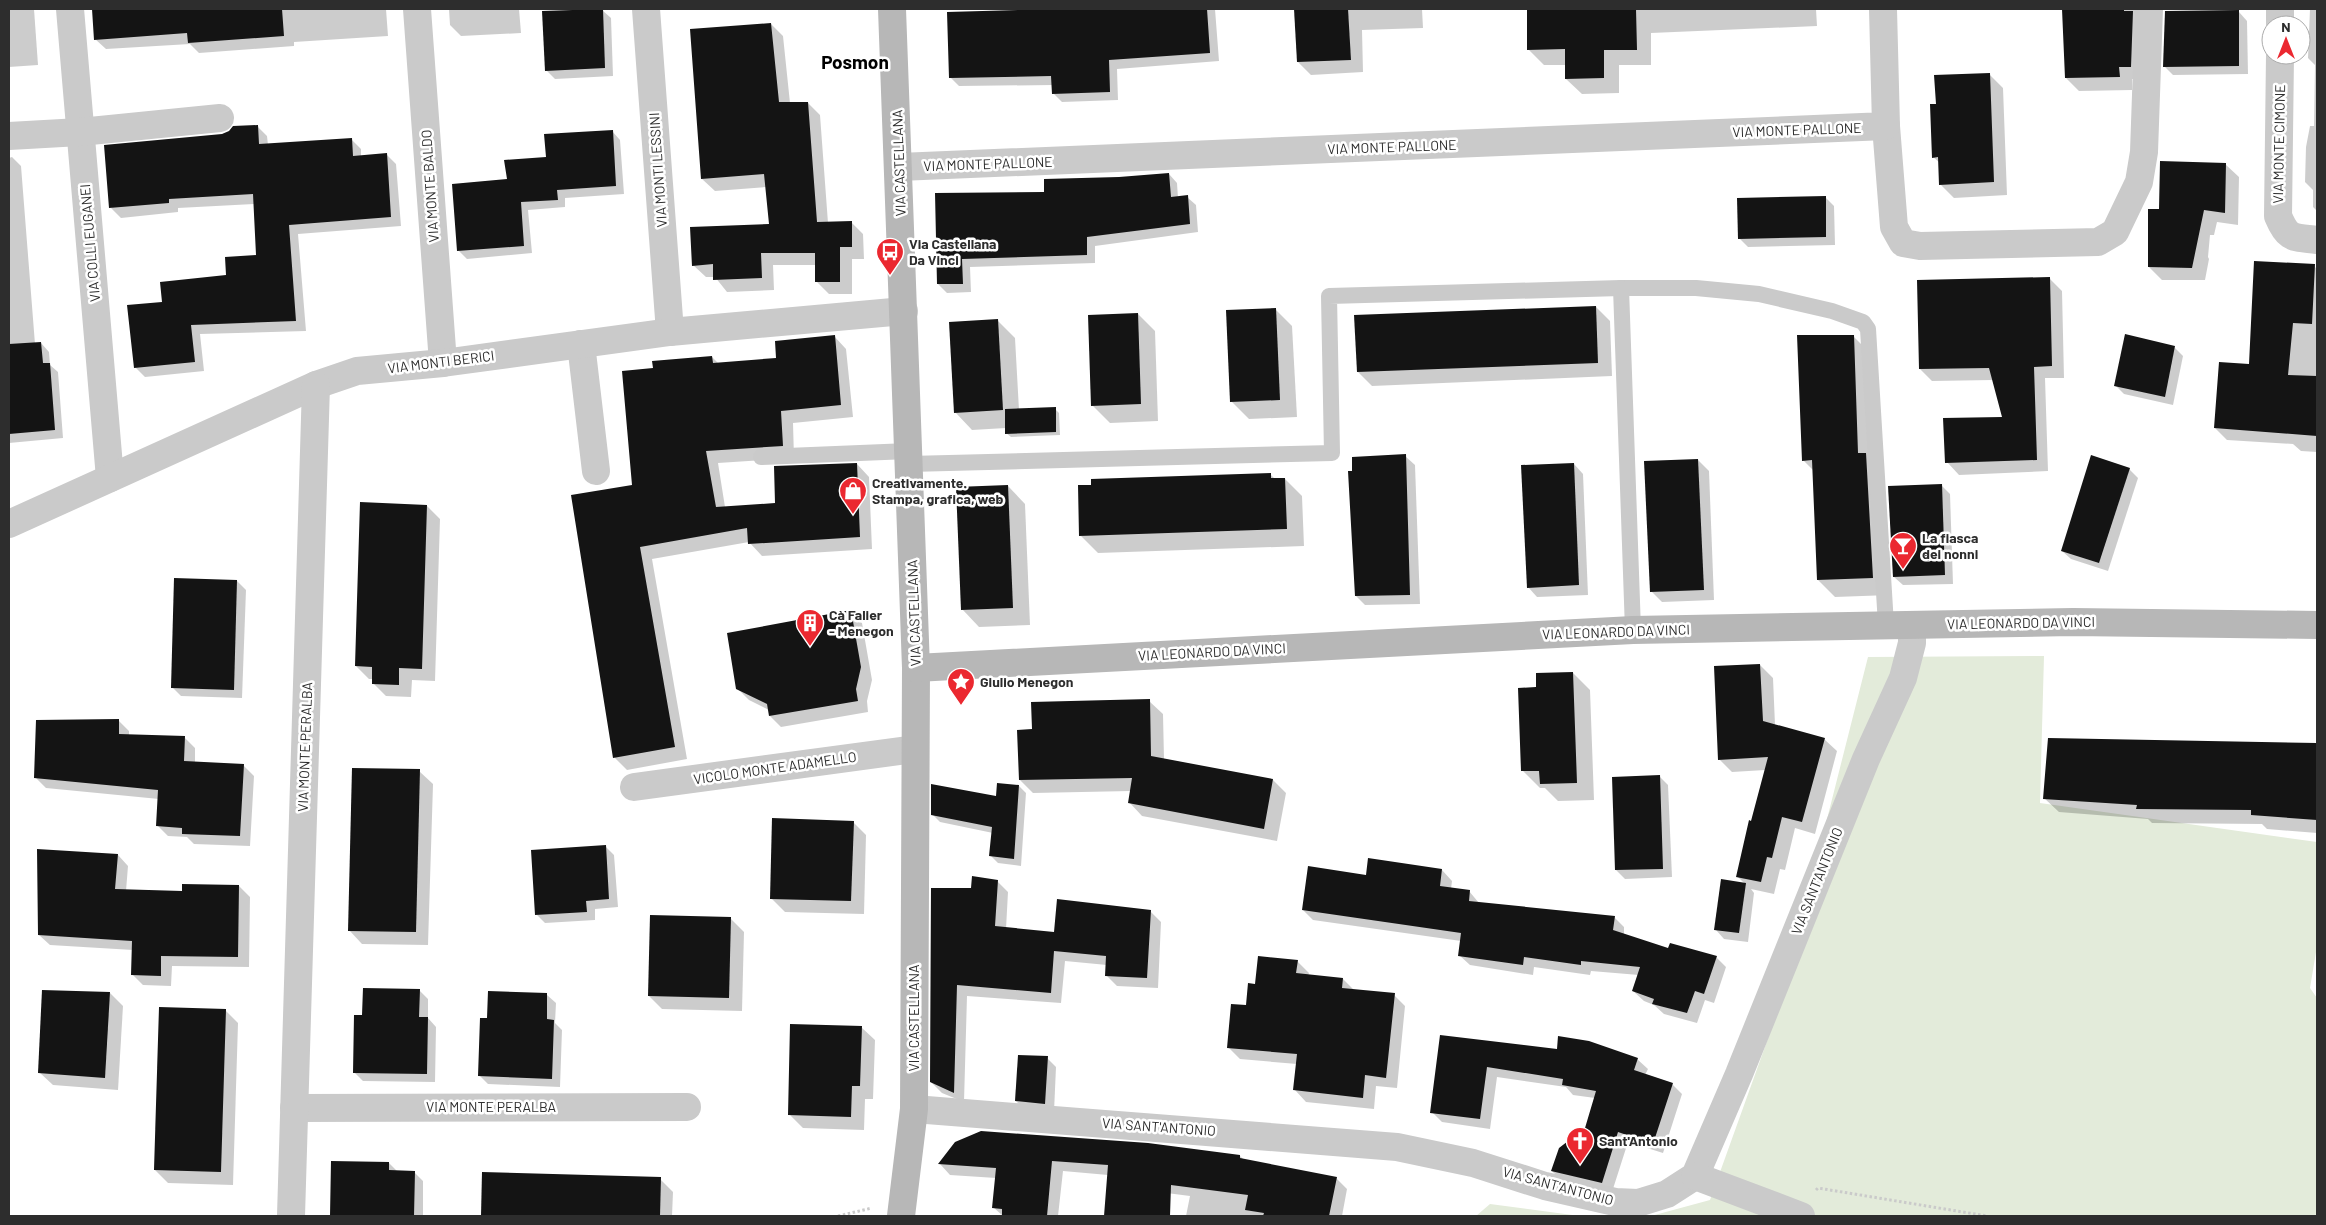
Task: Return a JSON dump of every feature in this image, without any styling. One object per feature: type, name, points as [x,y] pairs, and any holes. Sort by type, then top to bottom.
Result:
[{"type":"street","name":"VIA COLLI EUGANEI","points":[[70,9],[110,478]]},
{"type":"street","name":"VIA MONTE BALDO","points":[[417,9],[443,363]]},
{"type":"street","name":"VIA MONTI LESSINI","points":[[646,9],[670,332]]},
{"type":"street","name":"VIA CASTELLANA","points":[[892,9],[916,668],[914,1109],[901,1216]]},
{"type":"street","points":[[1883,9],[1886,126],[1894,227],[1903,244],[1920,246],[2098,242],[2115,232],[2139,182],[2144,152],[2149,9]]},
{"type":"street","name":"VIA MONTE CIMONE","points":[[2280,65],[2278,216],[2285,232],[2293,237],[2317,240]]},
{"type":"street","points":[[9,136],[80,132],[220,118]]},
{"type":"street","name":"VIA MONTE PALLONE","points":[[899,167],[1886,126]]},
{"type":"street","name":"VIA MONTI BERICI","points":[[9,524],[316,385],[357,371],[443,363],[670,332],[904,311]]},
{"type":"street","points":[[581,344],[596,471]]},
{"type":"street","name":"VIA MONTE PERALBA","points":[[291,1216],[316,385]]},
{"type":"street","name":"VIA LEONARDO DA VINCI","points":[[916,668],[1633,630],[2073,622],[2317,625]]},
{"type":"street","name":"VIA SANT'ANTONIO","points":[[914,1109],[1397,1147],[1473,1163],[1545,1186],[1615,1202],[1638,1203],[1668,1194],[1695,1176],[1739,1074],[1866,759],[1903,678],[1912,643],[1899,625]]},
{"type":"street","name":"VICOLO MONTE ADAMELLO","points":[[634,787],[916,749]]},
{"type":"street","name":"VIA MONTE PERALBA","points":[[294,1108],[687,1107]]},
{"type":"street","points":[[1695,1176],[1795,1214]]},
{"type":"lane","points":[[1621,288],[1633,630]]},
{"type":"lane","points":[[761,456],[909,457],[1332,453],[1329,296],[1621,288],[1696,288],[1759,294],[1832,311],[1863,322],[1868,329],[1899,625]]},
{"type":"path","points":[[1795,1214],[1818,1188],[1987,1216]]},
{"type":"green space","points":[[2044,656],[2040,803],[2317,842],[2317,946],[2310,988],[2317,998],[2317,1213],[2315,1216],[1651,1216],[1710,1200],[1780,1005],[1868,657]]},
{"type":"green space","points":[[1490,1204],[1580,1216],[1476,1216]]},
{"type":"building","points":[[92,9],[282,9],[284,36],[188,43],[187,33],[94,40]]},
{"type":"building","points":[[603,9],[605,68],[545,71],[542,11]]},
{"type":"building","points":[[1049,9],[1207,9],[1210,53],[1109,60],[1110,92],[1052,94],[1051,76],[949,78],[947,12]]},
{"type":"building","points":[[1294,9],[1348,9],[1351,60],[1297,62]]},
{"type":"building","points":[[1527,9],[1636,9],[1637,50],[1604,50],[1604,78],[1565,79],[1565,49],[1527,50]]},
{"type":"building","points":[[2062,9],[2124,9],[2124,11],[2133,11],[2131,67],[2119,67],[2120,77],[2065,78]]},
{"type":"building","points":[[2239,10],[2239,66],[2163,67],[2165,11]]},
{"type":"building","points":[[771,23],[779,102],[808,102],[817,222],[852,221],[852,247],[840,247],[840,282],[815,282],[815,253],[761,253],[762,278],[713,280],[713,264],[692,266],[690,227],[769,224],[764,174],[701,179],[690,29]]},
{"type":"building","points":[[1990,73],[1994,182],[1939,185],[1938,157],[1932,158],[1930,104],[1936,104],[1934,75]]},
{"type":"building","points":[[258,125],[259,144],[352,138],[353,156],[387,153],[391,217],[289,225],[296,321],[191,325],[195,362],[134,368],[127,305],[162,302],[160,282],[226,275],[225,257],[256,255],[253,194],[169,199],[169,203],[109,208],[104,145],[222,134],[229,131],[233,126]]},
{"type":"building","points":[[613,130],[616,186],[557,190],[558,200],[521,202],[524,246],[457,251],[452,184],[507,179],[504,160],[546,157],[544,134]]},
{"type":"building","points":[[2160,161],[2226,163],[2225,213],[2204,210],[2192,268],[2148,267],[2148,209],[2159,209]]},
{"type":"building","points":[[1169,173],[1171,197],[1188,195],[1190,224],[1087,237],[1087,255],[962,259],[963,284],[937,284],[935,193],[1044,192],[1044,179],[1119,177]]},
{"type":"building","points":[[1826,196],[1826,237],[1738,239],[1737,198]]},
{"type":"building","points":[[2254,261],[2315,264],[2312,324],[2293,323],[2288,375],[2317,376],[2317,436],[2214,428],[2219,362],[2249,364]]},
{"type":"building","points":[[2050,277],[2052,366],[2034,367],[2037,460],[1945,463],[1943,418],[2002,417],[1989,368],[1919,369],[1917,280]]},
{"type":"building","points":[[1596,306],[1598,363],[1357,372],[1354,315]]},
{"type":"building","points":[[1276,308],[1280,400],[1230,402],[1226,310]]},
{"type":"building","points":[[1138,313],[1141,404],[1091,406],[1088,315]]},
{"type":"building","points":[[998,319],[1003,410],[954,413],[949,322]]},
{"type":"building","points":[[2125,334],[2175,346],[2165,397],[2114,386]]},
{"type":"building","points":[[835,335],[841,405],[781,411],[783,446],[706,451],[716,507],[775,503],[774,466],[857,463],[860,537],[748,544],[747,528],[640,547],[675,747],[613,758],[571,495],[632,485],[622,371],[653,368],[652,361],[712,356],[713,363],[776,358],[775,341]]},
{"type":"building","points":[[1797,335],[1854,335],[1858,453],[1866,453],[1873,578],[1817,580],[1812,460],[1802,461]]},
{"type":"building","points":[[41,342],[43,363],[50,363],[55,430],[9,434],[9,344]]},
{"type":"building","points":[[1056,407],[1056,432],[1005,434],[1005,409]]},
{"type":"building","points":[[1406,454],[1410,595],[1355,596],[1348,471],[1352,471],[1352,457]]},
{"type":"building","points":[[2091,455],[2130,468],[2099,563],[2061,551]]},
{"type":"building","points":[[1698,459],[1704,590],[1650,592],[1644,461]]},
{"type":"building","points":[[1574,463],[1579,585],[1527,588],[1521,465]]},
{"type":"building","points":[[1271,473],[1271,478],[1285,478],[1287,529],[1079,536],[1078,485],[1091,485],[1091,479]]},
{"type":"building","points":[[1942,484],[1945,575],[1893,577],[1888,486]]},
{"type":"building","points":[[1008,485],[1013,608],[961,610],[956,487]]},
{"type":"building","points":[[360,502],[427,505],[422,669],[399,668],[399,685],[372,684],[372,667],[355,666]]},
{"type":"building","points":[[174,578],[237,580],[234,690],[171,688]]},
{"type":"building","name":"Cà Falier - Menegon","points":[[851,610],[861,667],[856,689],[858,701],[769,716],[767,704],[736,689],[727,633]]},
{"type":"building","points":[[1760,664],[1763,721],[1825,738],[1802,822],[1782,817],[1772,858],[1767,857],[1761,882],[1736,877],[1749,820],[1751,821],[1768,757],[1718,760],[1714,666]]},
{"type":"building","points":[[1573,672],[1577,783],[1540,784],[1539,771],[1521,771],[1518,688],[1536,687],[1536,673]]},
{"type":"building","points":[[1150,699],[1151,756],[1273,779],[1264,829],[1128,803],[1132,778],[1019,780],[1017,730],[1032,729],[1031,702]]},
{"type":"building","points":[[119,719],[119,734],[185,736],[184,761],[244,764],[240,836],[182,834],[182,828],[156,826],[158,790],[34,778],[36,720]]},
{"type":"building","points":[[2048,738],[2317,743],[2317,820],[2251,815],[2251,810],[2136,809],[2137,805],[2043,799]]},
{"type":"building","points":[[352,768],[420,769],[416,932],[348,931]]},
{"type":"building","points":[[1660,775],[1663,869],[1615,870],[1612,777]]},
{"type":"building","points":[[997,783],[1019,785],[1014,859],[989,856],[992,827],[931,815],[931,784],[996,796]]},
{"type":"building","points":[[772,818],[854,821],[851,901],[770,899]]},
{"type":"building","points":[[606,845],[609,899],[586,901],[587,912],[535,915],[531,850]]},
{"type":"building","points":[[37,849],[118,854],[115,889],[182,891],[182,884],[239,885],[238,957],[161,956],[161,976],[131,975],[132,941],[38,935]]},
{"type":"building","points":[[1368,858],[1442,869],[1440,886],[1470,890],[1469,901],[1615,916],[1613,930],[1668,948],[1670,943],[1717,956],[1704,994],[1695,991],[1687,1013],[1652,1004],[1654,999],[1632,991],[1640,967],[1581,961],[1581,965],[1524,957],[1523,965],[1458,956],[1461,933],[1302,910],[1308,866],[1366,875]]},
{"type":"building","points":[[972,876],[998,880],[995,926],[1054,932],[1057,899],[1151,910],[1147,978],[1105,976],[1106,956],[1054,951],[1051,993],[957,985],[954,1093],[930,1082],[931,888],[971,888]]},
{"type":"building","points":[[1721,879],[1746,883],[1739,933],[1714,930]]},
{"type":"building","points":[[650,915],[731,917],[729,998],[648,996]]},
{"type":"building","points":[[1258,956],[1298,960],[1296,973],[1343,978],[1342,988],[1395,993],[1386,1078],[1365,1075],[1363,1098],[1293,1090],[1297,1054],[1227,1048],[1231,1004],[1246,1005],[1248,983],[1255,984]]},
{"type":"building","points":[[363,988],[420,989],[419,1017],[428,1017],[427,1074],[353,1073],[354,1015],[362,1015]]},
{"type":"building","points":[[42,990],[110,992],[105,1078],[38,1073]]},
{"type":"building","points":[[488,991],[547,993],[547,1019],[554,1020],[552,1079],[478,1076],[480,1018],[487,1018]]},
{"type":"building","points":[[159,1007],[226,1009],[221,1172],[154,1170]]},
{"type":"building","points":[[790,1024],[862,1026],[860,1086],[852,1086],[851,1117],[788,1115]]},
{"type":"building","points":[[1440,1035],[1557,1049],[1558,1036],[1589,1041],[1638,1058],[1634,1070],[1673,1083],[1653,1144],[1618,1132],[1602,1183],[1551,1171],[1559,1148],[1585,1128],[1596,1091],[1562,1085],[1563,1079],[1487,1067],[1480,1119],[1430,1113]]},
{"type":"building","points":[[1018,1055],[1048,1056],[1045,1104],[1015,1101]]},
{"type":"building","points":[[981,1131],[1148,1143],[1240,1155],[1240,1158],[1337,1177],[1329,1216],[1263,1216],[1264,1213],[1245,1210],[1248,1195],[1171,1185],[1170,1216],[1104,1216],[1108,1165],[1052,1161],[1047,1216],[1002,1216],[1002,1209],[992,1208],[996,1168],[938,1164],[955,1142]]},
{"type":"building","points":[[331,1161],[389,1162],[389,1170],[415,1171],[414,1216],[330,1216]]},
{"type":"building","points":[[482,1172],[661,1177],[660,1216],[481,1216]]},
{"type":"place","name":"Via Castellana Da Vinci","points":[[890,276]]},
{"type":"place","name":"Creativamente. Stampa, grafica, web","points":[[853,515]]},
{"type":"place","name":"La fiasca dei nonni","points":[[1903,570]]},
{"type":"place","name":"Cà Falier - Menegon","points":[[810,647]]},
{"type":"place","name":"Giulio Menegon","points":[[961,706]]},
{"type":"place","name":"Sant'Antonio","points":[[1580,1165]]},
{"type":"district","name":"Posmon","points":[[855,62]]}]
